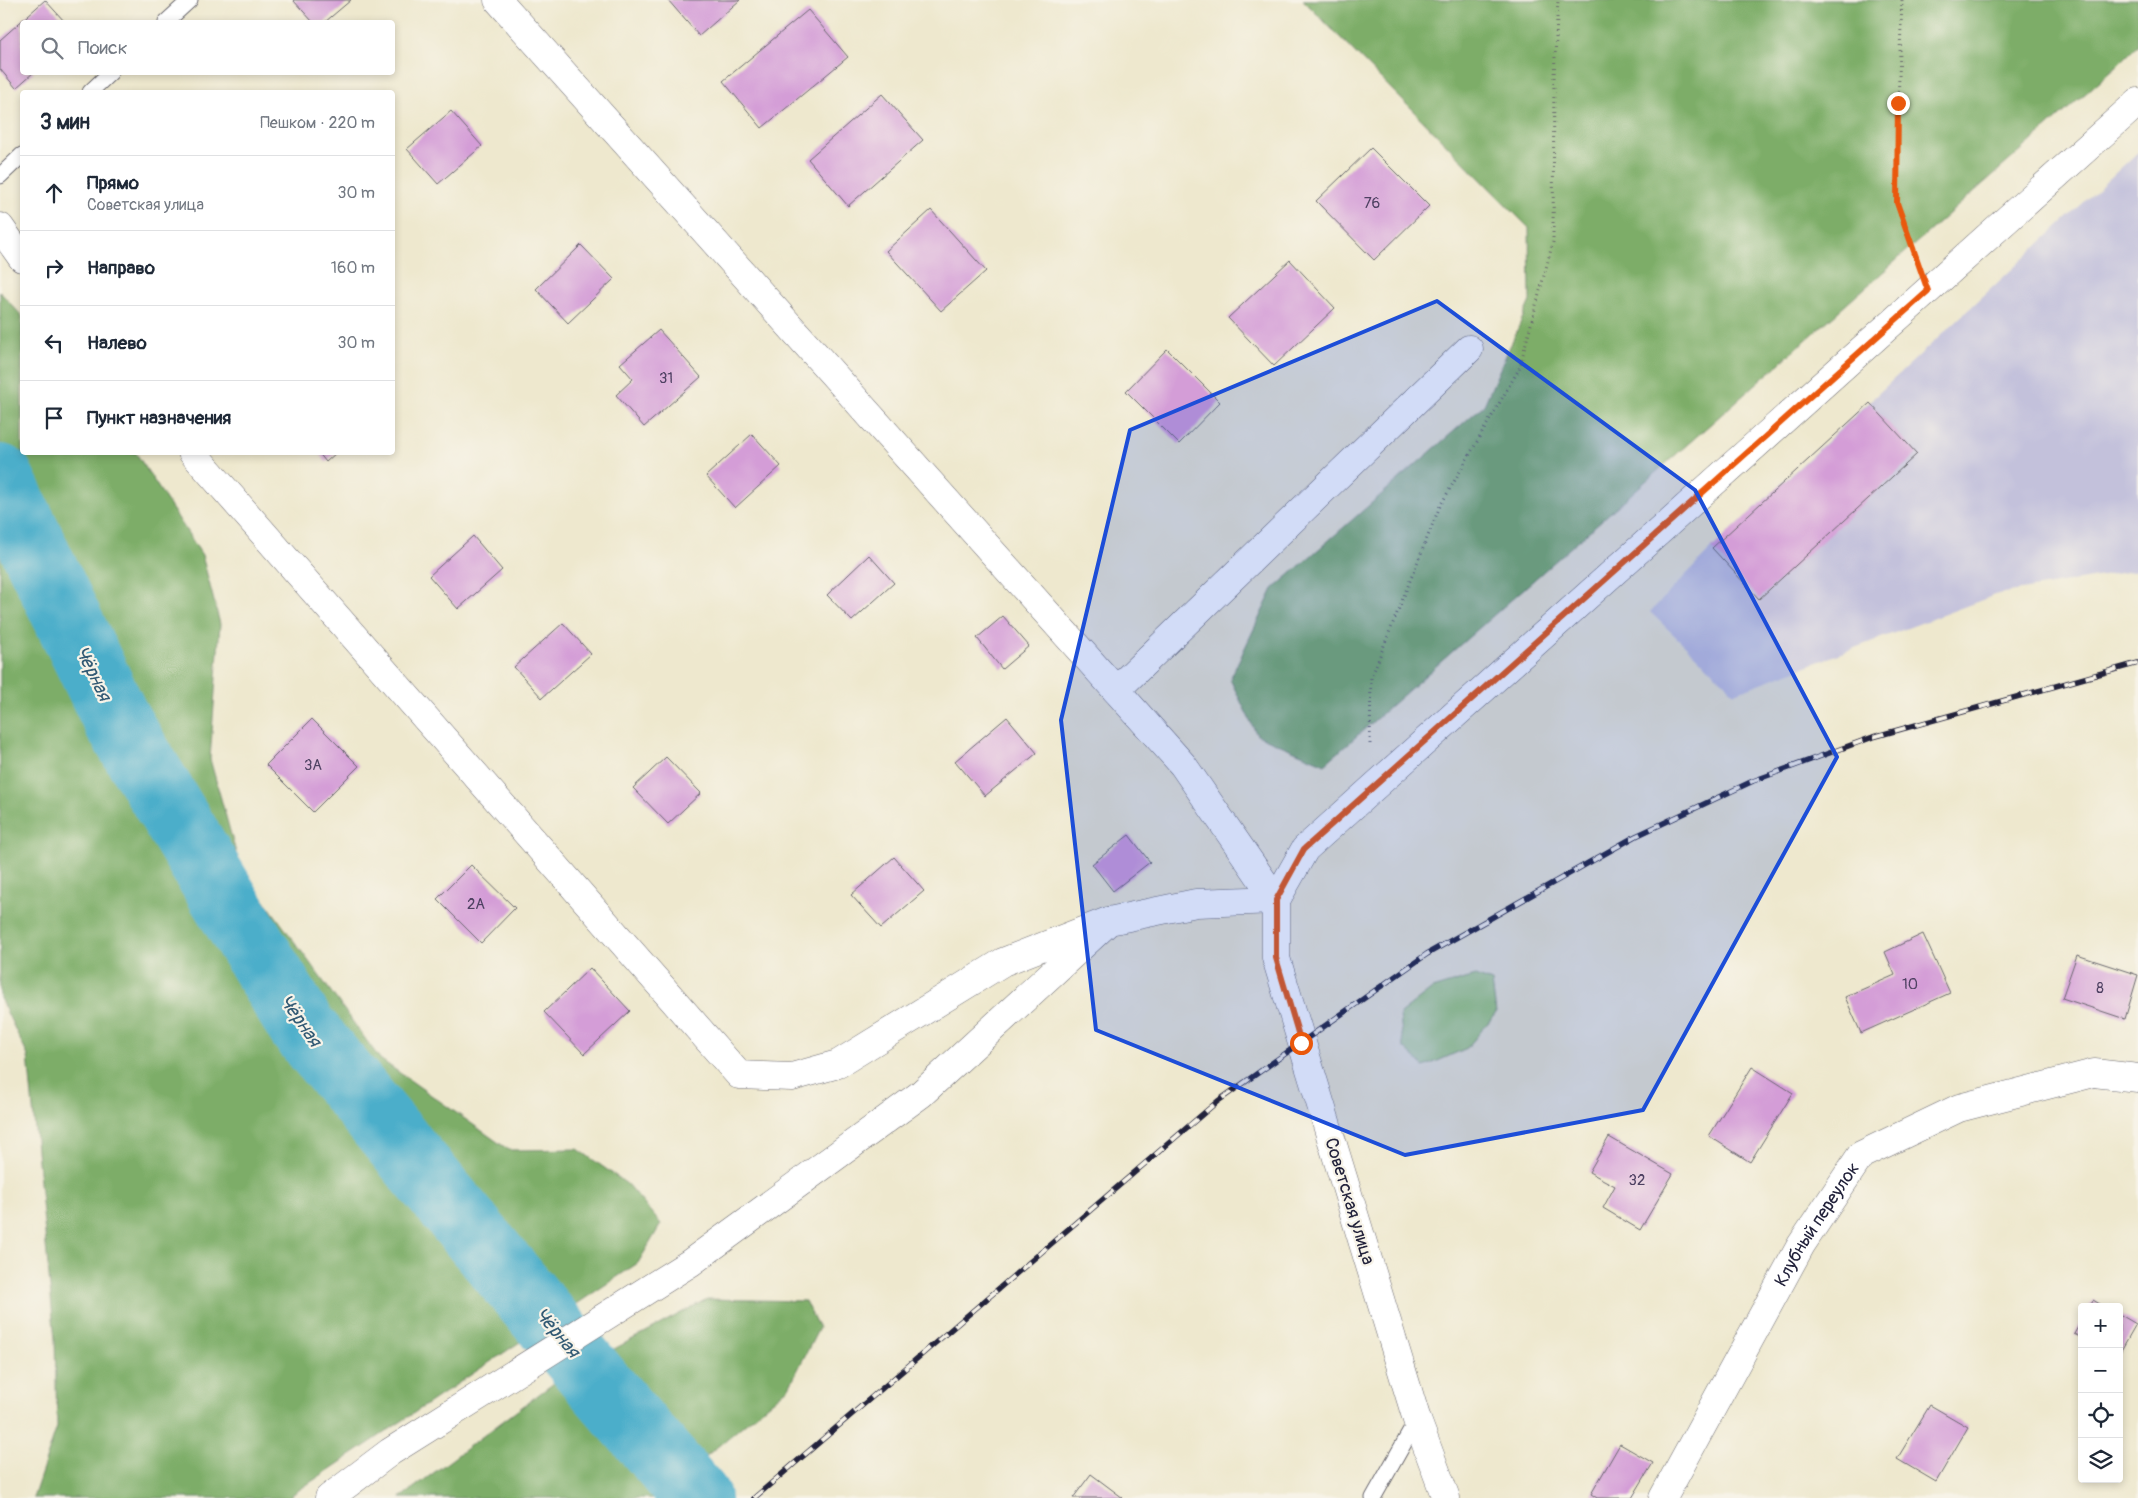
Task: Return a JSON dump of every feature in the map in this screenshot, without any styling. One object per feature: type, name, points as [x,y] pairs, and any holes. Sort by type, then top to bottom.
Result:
[{"type":"street","points":[[498,0],[1183,766],[1276,900]]},
{"type":"street","points":[[1276,900],[1304,849],[2138,102]]},
{"type":"street","points":[[0,227],[20,255]]},
{"type":"street","points":[[1116,690],[1469,349]]},
{"type":"street","points":[[195,455],[739,1075],[792,1077],[838,1064],[1003,962],[1109,921],[1196,903],[1276,900]]},
{"type":"street","name":"Советская улица","points":[[1276,900],[1276,958],[1417,1420],[1446,1498]]},
{"type":"street","points":[[329,1498],[390,1452],[690,1263],[921,1094],[1109,921]]},
{"type":"street","name":"Клубный переулок","points":[[1663,1498],[1801,1245],[1861,1155],[1959,1108],[2094,1073],[2138,1078]]},
{"type":"lane","points":[[168,20],[190,0]]},
{"type":"lane","points":[[92,90],[109,75]]},
{"type":"lane","points":[[0,176],[20,157]]},
{"type":"lane","points":[[1373,1498],[1417,1420]]},
{"type":"path","points":[[1368,792],[1371,678],[1440,506],[1519,370],[1553,242],[1554,75],[1558,0]]},
{"type":"path","points":[[1902,0],[1897,203],[1928,291]]},
{"type":"highlighted area","points":[[1437,301],[1695,490],[1837,757],[1643,1110],[1405,1155],[1096,1030],[1061,720],[1130,430]]},
{"type":"shaded area","points":[[2138,152],[2138,570],[1998,594],[1735,693],[1650,612],[1712,548]]},
{"type":"green space","points":[[1303,0],[2138,0],[2138,45],[2119,64],[1325,764],[1257,735],[1230,679],[1273,589],[1484,405],[1530,301],[1529,228]]},
{"type":"green space","points":[[0,292],[20,314],[20,455],[137,455],[202,555],[220,624],[210,759],[240,867],[380,1059],[509,1150],[578,1149],[627,1184],[661,1224],[638,1263],[287,1498],[33,1498],[57,1427],[55,1340],[28,1056],[0,998]]},
{"type":"green space","points":[[1475,976],[1492,982],[1496,1013],[1467,1048],[1424,1067],[1403,1047],[1400,1014],[1432,989]]},
{"type":"green space","points":[[707,1299],[805,1301],[819,1328],[789,1387],[656,1498],[400,1498],[562,1377]]},
{"type":"building","points":[[45,0],[63,20],[22,20]]},
{"type":"building","points":[[293,0],[351,0],[327,20],[311,20]]},
{"type":"building","points":[[668,0],[740,0],[699,36]]},
{"type":"building","points":[[808,10],[848,57],[762,128],[723,81]]},
{"type":"building","points":[[20,22],[20,75],[31,75],[16,88],[0,69],[0,40]]},
{"type":"building","points":[[882,94],[923,140],[848,206],[808,159]]},
{"type":"building","points":[[451,111],[482,146],[438,184],[407,149]]},
{"type":"building","points":[[1371,148],[1429,206],[1374,260],[1316,201]]},
{"type":"building","points":[[931,210],[986,271],[941,311],[886,251]]},
{"type":"building","points":[[581,245],[614,279],[568,323],[536,289]]},
{"type":"building","points":[[1290,260],[1335,308],[1274,366],[1228,318]]},
{"type":"building","points":[[659,330],[701,377],[644,427],[616,395],[633,379],[620,364]]},
{"type":"building","points":[[1167,349],[1220,402],[1179,444],[1126,391]]},
{"type":"building","points":[[1870,403],[1917,454],[1759,599],[1712,548]]},
{"type":"building","points":[[752,434],[781,466],[735,508],[706,476]]},
{"type":"building","points":[[320,455],[334,455],[326,462]]},
{"type":"building","points":[[473,536],[502,570],[458,609],[429,576]]},
{"type":"building","points":[[869,555],[894,583],[852,621],[827,595]]},
{"type":"building","points":[[1003,616],[1029,646],[1002,669],[977,638]]},
{"type":"building","points":[[563,623],[591,654],[542,698],[514,667]]},
{"type":"building","points":[[1007,717],[1037,753],[985,796],[955,761]]},
{"type":"building","points":[[312,719],[359,766],[313,812],[266,765]]},
{"type":"building","points":[[666,757],[701,793],[668,824],[633,788]]},
{"type":"building","points":[[1129,835],[1150,862],[1113,891],[1092,864]]},
{"type":"building","points":[[894,857],[924,891],[881,928],[851,895]]},
{"type":"building","points":[[471,865],[515,908],[481,943],[437,899]]},
{"type":"building","points":[[1923,934],[1950,993],[1861,1033],[1845,997],[1895,975],[1885,952]]},
{"type":"building","points":[[2077,955],[2138,975],[2125,1019],[2062,998]]},
{"type":"building","points":[[590,968],[630,1011],[584,1054],[544,1012]]},
{"type":"building","points":[[1752,1067],[1793,1093],[1750,1162],[1709,1136]]},
{"type":"building","points":[[1609,1137],[1673,1174],[1640,1230],[1603,1208],[1615,1186],[1589,1172]]},
{"type":"building","points":[[2123,1316],[2136,1324],[2123,1347]]},
{"type":"building","points":[[2078,1327],[2078,1336],[2074,1334]]},
{"type":"building","points":[[1930,1405],[1968,1427],[1936,1482],[1897,1459]]},
{"type":"building","points":[[1620,1444],[1653,1463],[1632,1498],[1597,1498],[1591,1494]]},
{"type":"building","points":[[1091,1474],[1123,1498],[1073,1498]]},
{"type":"waterway","name":"Чёрная","points":[[0,478],[116,719],[301,1026],[597,1382],[697,1498]]},
{"type":"railway","points":[[754,1498],[1218,1101],[1427,954],[1636,836],[1753,781],[1873,737],[2138,663]]},
{"type":"route","points":[[1301,1043],[1276,958],[1276,900],[1304,849],[1928,291],[1897,203],[1898,103]]}]
